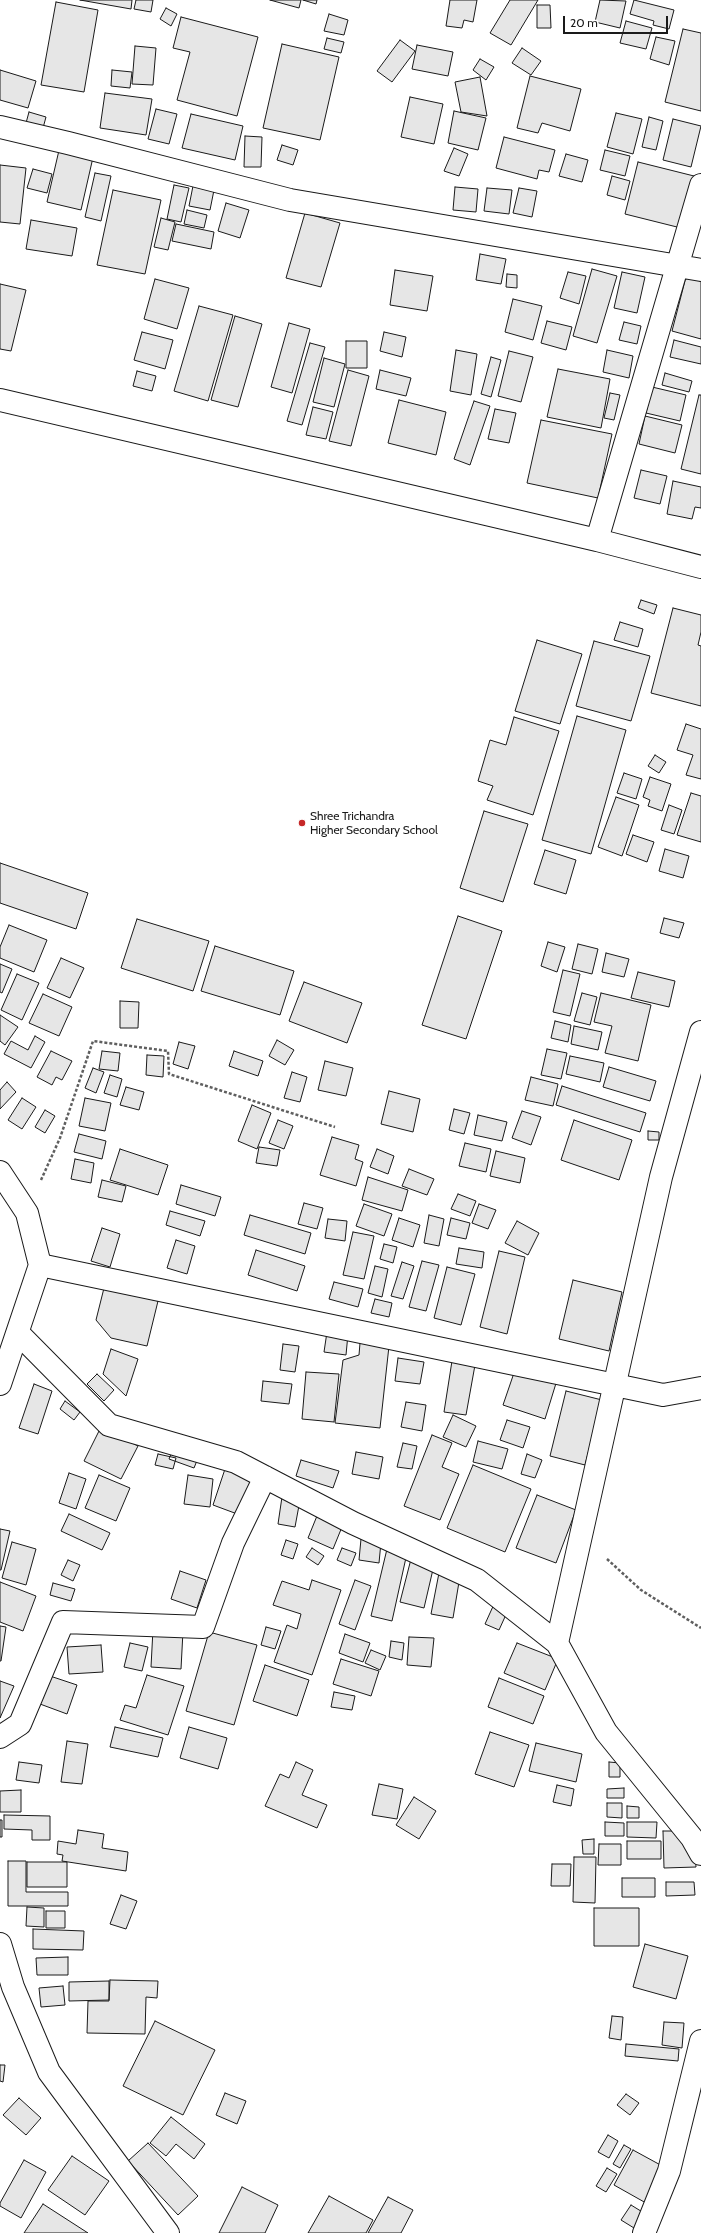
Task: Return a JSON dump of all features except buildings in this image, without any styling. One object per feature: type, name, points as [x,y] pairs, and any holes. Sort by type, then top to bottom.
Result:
[{"type":"street","points":[[0,127],[290,200],[701,270]]},
{"type":"street","points":[[597,540],[701,185]]},
{"type":"street","points":[[0,400],[597,540],[701,567]]},
{"type":"street","points":[[557,1643],[661,1177],[701,1032]]},
{"type":"street","points":[[0,1172],[27,1213],[40,1265],[0,1384]]},
{"type":"street","points":[[40,1265],[663,1395],[701,1388]]},
{"type":"street","points":[[18,1333],[109,1425],[236,1462],[353,1522],[477,1580],[557,1643],[606,1732],[692,1838],[701,1854]]},
{"type":"street","points":[[0,1737],[20,1724],[63,1622],[203,1627],[232,1543],[265,1477]]},
{"type":"street","points":[[0,1944],[13,1987],[49,2072],[168,2233]]},
{"type":"street","points":[[644,2233],[669,2171],[701,2041]]},
{"type":"path","points":[[27,1213],[60,1138],[93,1041],[168,1051],[169,1074],[335,1127]]},
{"type":"path","points":[[581,1536],[641,1590],[701,1628]]},
{"type":"place","name":"Shree Trichandra Higher Secondary School","points":[[302,823]]}]
